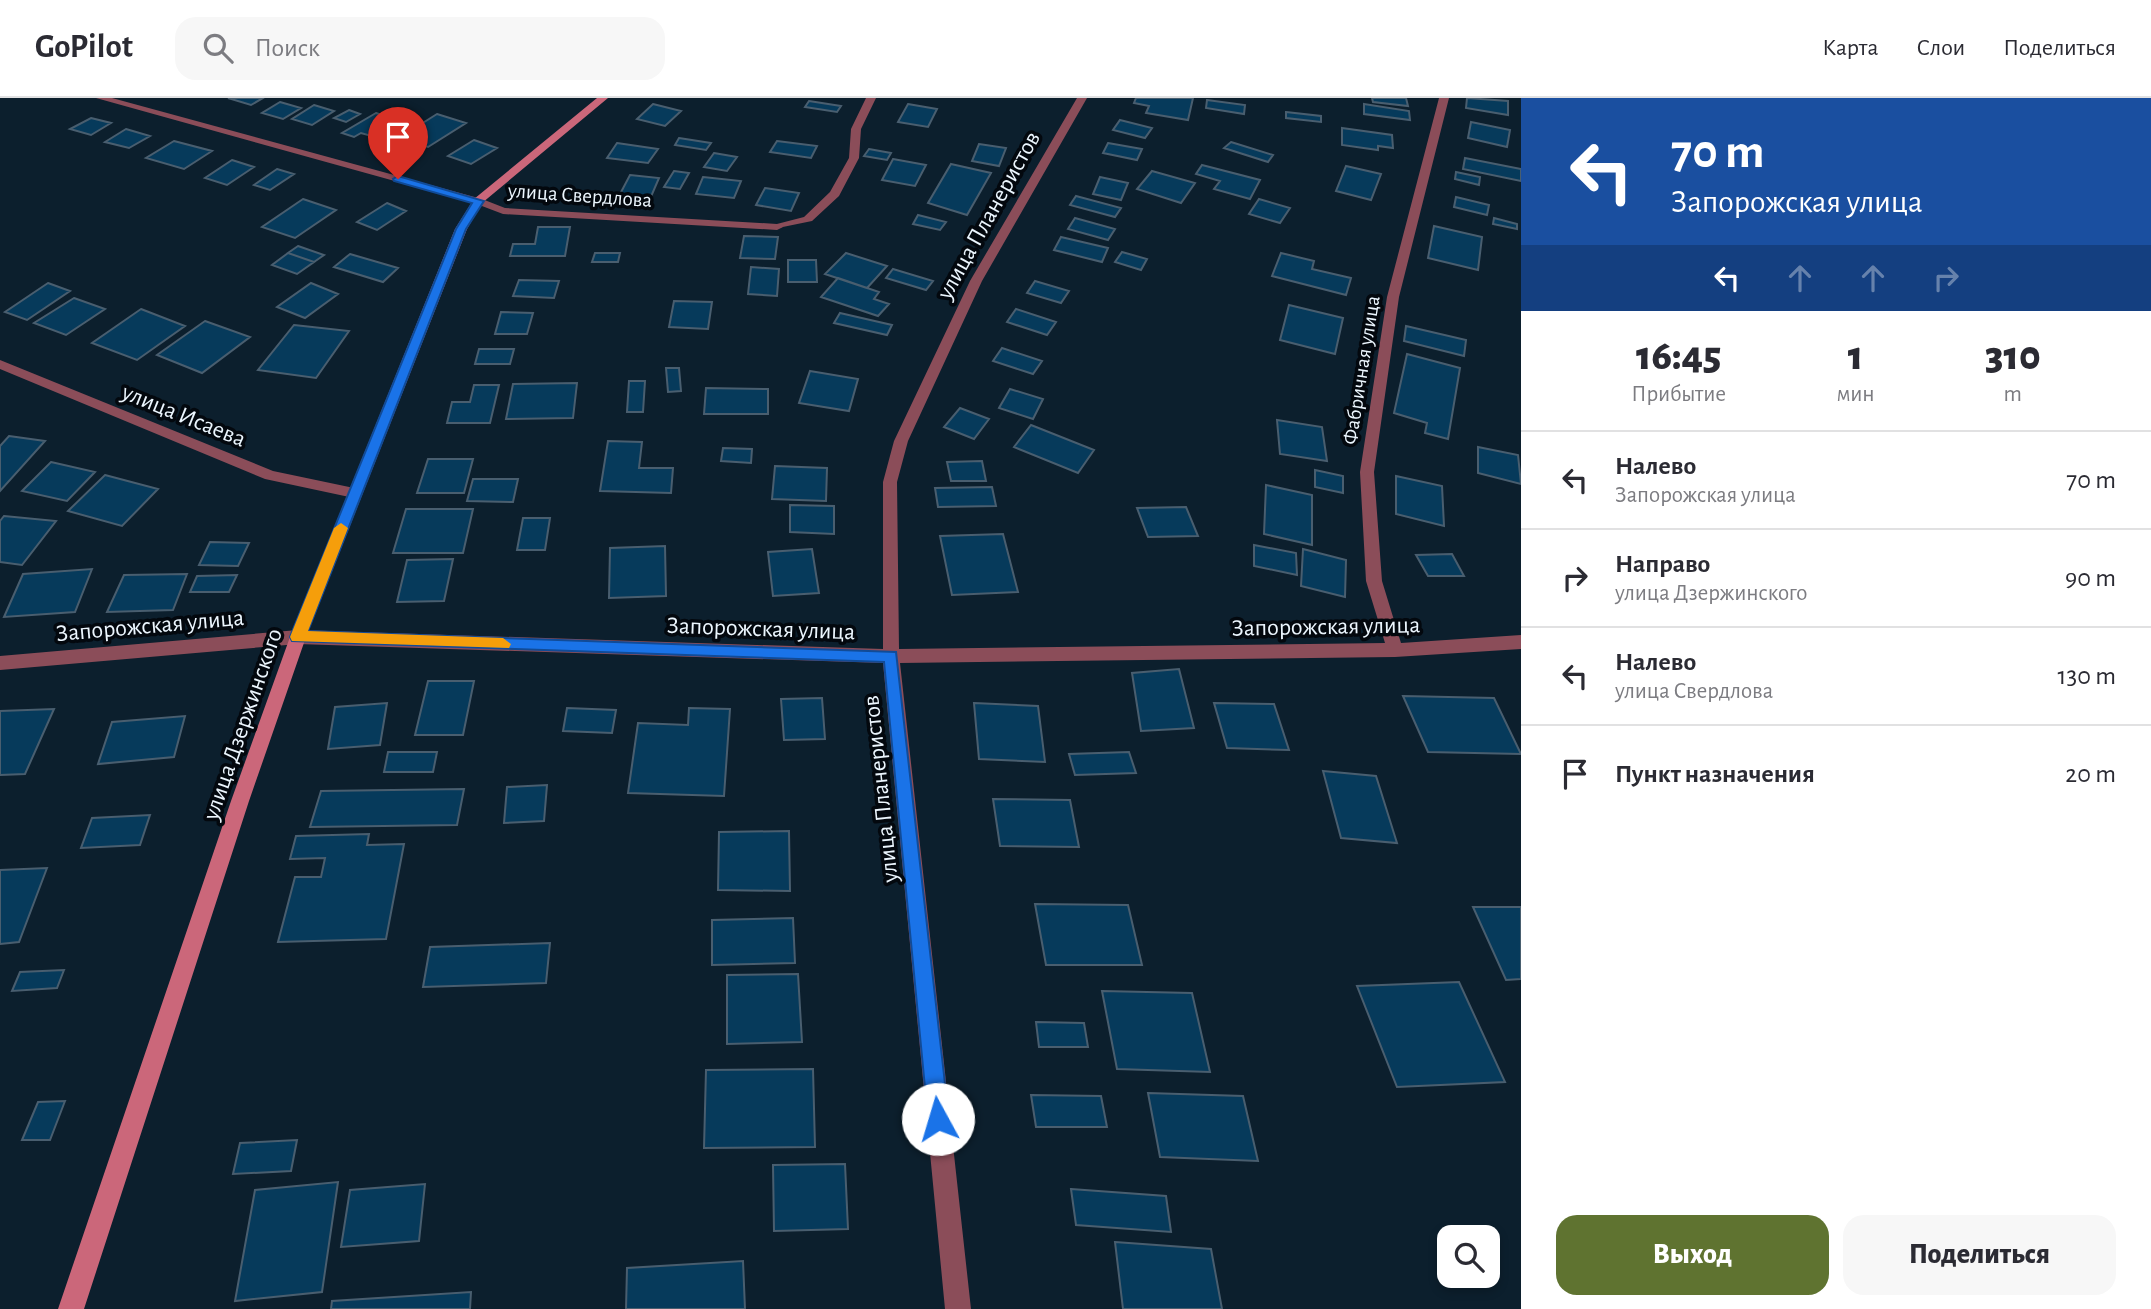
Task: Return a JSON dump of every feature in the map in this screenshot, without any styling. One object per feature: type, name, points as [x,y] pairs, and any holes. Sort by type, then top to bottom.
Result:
[{"type":"street","name":"улица Свердлова","points":[[101,98],[478,201],[503,211],[777,227],[808,219],[835,194],[854,158],[856,129],[872,98]]},
{"type":"street","name":"улица Дзержинского","points":[[71,1309],[240,801],[298,637],[461,229],[478,201],[603,98]]},
{"type":"street","name":"улица Планеристов","points":[[958,1309],[891,656],[890,482],[901,441],[976,281],[1082,98]]},
{"type":"street","name":"Фабричная улица","points":[[1395,650],[1374,581],[1367,472],[1393,297],[1444,98]]},
{"type":"street","name":"улица Исаева","points":[[0,364],[270,475],[354,493]]},
{"type":"street","name":"Запорожская улица","points":[[0,663],[298,637],[891,656],[1395,650],[1521,642]]},
{"type":"building","points":[[228,98],[263,98],[251,105]]},
{"type":"building","points":[[1136,98],[1193,98],[1188,120],[1146,113],[1149,106],[1134,103]]},
{"type":"building","points":[[1372,98],[1406,98],[1408,106],[1373,102]]},
{"type":"building","points":[[1467,98],[1508,101],[1508,115],[1466,108]]},
{"type":"building","points":[[1207,100],[1245,105],[1244,114],[1206,108]]},
{"type":"building","points":[[809,101],[841,106],[837,112],[805,107]]},
{"type":"building","points":[[280,102],[301,108],[283,119],[262,113]]},
{"type":"building","points":[[653,104],[681,111],[665,126],[637,119]]},
{"type":"building","points":[[908,104],[937,109],[928,127],[898,122]]},
{"type":"building","points":[[1364,104],[1409,111],[1410,120],[1364,114]]},
{"type":"building","points":[[314,105],[334,111],[312,125],[292,119]]},
{"type":"building","points":[[349,110],[360,114],[346,122],[334,118]]},
{"type":"building","points":[[1286,112],[1321,116],[1321,122],[1286,118]]},
{"type":"building","points":[[376,113],[401,121],[375,137],[361,133],[354,137],[342,133]]},
{"type":"building","points":[[437,114],[466,123],[428,147],[399,138]]},
{"type":"building","points":[[91,118],[111,123],[91,135],[70,129]]},
{"type":"building","points":[[1120,120],[1152,128],[1145,138],[1113,130]]},
{"type":"building","points":[[1471,122],[1510,130],[1507,147],[1468,138]]},
{"type":"building","points":[[1342,128],[1392,135],[1393,148],[1378,146],[1378,150],[1342,145]]},
{"type":"building","points":[[126,129],[150,136],[129,148],[105,142]]},
{"type":"building","points":[[679,138],[711,143],[706,150],[675,145]]},
{"type":"building","points":[[474,140],[497,148],[471,164],[448,156]]},
{"type":"building","points":[[174,141],[212,151],[184,169],[146,158]]},
{"type":"building","points":[[777,141],[817,146],[811,158],[770,152]]},
{"type":"building","points":[[1231,142],[1273,155],[1268,162],[1224,148]]},
{"type":"building","points":[[617,143],[658,149],[648,163],[607,158]]},
{"type":"building","points":[[1108,143],[1142,149],[1137,160],[1103,153]]},
{"type":"building","points":[[979,144],[1006,148],[999,166],[972,161]]},
{"type":"building","points":[[869,149],[891,153],[887,160],[864,156]]},
{"type":"building","points":[[714,153],[737,157],[727,171],[704,167]]},
{"type":"building","points":[[1465,158],[1521,169],[1521,181],[1463,169]]},
{"type":"building","points":[[893,159],[926,165],[915,186],[882,180]]},
{"type":"building","points":[[232,160],[254,167],[227,185],[205,178]]},
{"type":"building","points":[[951,164],[991,173],[967,215],[928,203]]},
{"type":"building","points":[[1202,165],[1260,180],[1250,199],[1214,189],[1220,181],[1196,174]]},
{"type":"building","points":[[1346,166],[1381,174],[1371,200],[1336,191]]},
{"type":"building","points":[[277,169],[294,174],[270,190],[254,185]]},
{"type":"building","points":[[674,171],[689,173],[680,189],[664,187]]},
{"type":"building","points":[[1152,171],[1195,183],[1181,203],[1137,189]]},
{"type":"building","points":[[1456,172],[1480,177],[1479,185],[1455,179]]},
{"type":"building","points":[[630,175],[659,178],[650,199],[619,196]]},
{"type":"building","points":[[703,177],[741,181],[734,198],[696,194]]},
{"type":"building","points":[[1100,177],[1128,183],[1121,200],[1093,194]]},
{"type":"building","points":[[765,188],[799,193],[791,211],[756,205]]},
{"type":"building","points":[[1076,196],[1121,208],[1115,217],[1070,205]]},
{"type":"building","points":[[1456,197],[1489,205],[1487,215],[1454,207]]},
{"type":"building","points":[[303,199],[336,210],[295,238],[262,227]]},
{"type":"building","points":[[1259,199],[1290,208],[1280,223],[1249,214]]},
{"type":"building","points":[[387,203],[406,211],[377,230],[357,222]]},
{"type":"building","points":[[918,215],[946,222],[940,230],[913,224]]},
{"type":"building","points":[[1075,218],[1115,229],[1108,240],[1068,229]]},
{"type":"building","points":[[1494,218],[1517,224],[1517,229],[1493,224]]},
{"type":"building","points":[[1434,226],[1482,237],[1478,270],[1428,258]]},
{"type":"building","points":[[538,227],[570,227],[565,256],[510,256],[513,244],[535,244]]},
{"type":"building","points":[[744,236],[778,237],[775,259],[740,258]]},
{"type":"building","points":[[1061,237],[1108,248],[1102,262],[1054,250]]},
{"type":"building","points":[[298,246],[324,255],[314,262],[288,253]]},
{"type":"building","points":[[1122,252],[1147,259],[1141,270],[1115,262]]},
{"type":"building","points":[[288,253],[314,262],[297,274],[272,265]]},
{"type":"building","points":[[595,253],[620,253],[618,262],[592,262]]},
{"type":"building","points":[[846,253],[887,266],[867,288],[825,274]]},
{"type":"building","points":[[1281,253],[1314,261],[1312,269],[1351,278],[1346,295],[1272,276]]},
{"type":"building","points":[[350,254],[398,268],[383,282],[334,267]]},
{"type":"building","points":[[788,260],[816,260],[817,282],[788,282]]},
{"type":"building","points":[[751,267],[779,269],[777,296],[748,294]]},
{"type":"building","points":[[893,269],[933,281],[926,290],[886,278]]},
{"type":"building","points":[[838,278],[879,292],[874,299],[889,304],[878,316],[821,297]]},
{"type":"building","points":[[519,280],[559,281],[554,298],[513,296]]},
{"type":"building","points":[[1035,281],[1069,291],[1061,303],[1027,293]]},
{"type":"building","points":[[48,283],[70,291],[27,320],[5,312]]},
{"type":"building","points":[[311,283],[338,294],[305,318],[277,307]]},
{"type":"building","points":[[74,298],[105,309],[66,335],[34,323]]},
{"type":"building","points":[[674,301],[712,302],[708,329],[669,327]]},
{"type":"building","points":[[1289,305],[1343,318],[1335,354],[1280,340]]},
{"type":"building","points":[[141,309],[185,326],[137,360],[92,343]]},
{"type":"building","points":[[1016,309],[1056,322],[1047,335],[1007,322]]},
{"type":"building","points":[[501,312],[533,313],[527,334],[495,334]]},
{"type":"building","points":[[840,313],[892,325],[887,335],[834,323]]},
{"type":"building","points":[[205,321],[250,337],[202,373],[157,355]]},
{"type":"building","points":[[294,325],[349,331],[316,378],[258,370]]},
{"type":"building","points":[[1406,326],[1466,340],[1464,356],[1404,341]]},
{"type":"building","points":[[1002,348],[1042,361],[1033,374],[993,361]]},
{"type":"building","points":[[479,349],[514,349],[510,364],[475,364]]},
{"type":"building","points":[[1407,354],[1460,368],[1448,439],[1425,433],[1427,423],[1394,413]]},
{"type":"building","points":[[666,368],[679,368],[681,391],[668,392]]},
{"type":"building","points":[[810,371],[858,379],[849,411],[799,403]]},
{"type":"building","points":[[629,381],[645,381],[643,412],[627,412]]},
{"type":"building","points":[[577,383],[573,418],[506,419],[513,384]]},
{"type":"building","points":[[474,385],[499,385],[490,423],[447,423],[452,402],[470,402]]},
{"type":"building","points":[[706,388],[768,389],[768,414],[704,414]]},
{"type":"building","points":[[1010,389],[1043,399],[1033,419],[999,408]]},
{"type":"building","points":[[960,408],[989,419],[974,439],[944,427]]},
{"type":"building","points":[[1277,420],[1322,427],[1327,461],[1280,454]]},
{"type":"building","points":[[1031,425],[1094,450],[1078,473],[1014,447]]},
{"type":"building","points":[[9,436],[45,441],[0,491],[0,446]]},
{"type":"building","points":[[608,441],[642,442],[639,468],[673,468],[671,493],[600,491]]},
{"type":"building","points":[[1478,447],[1518,455],[1521,484],[1478,473]]},
{"type":"building","points":[[723,448],[752,449],[751,463],[721,461]]},
{"type":"building","points":[[428,459],[473,459],[464,493],[417,493]]},
{"type":"building","points":[[982,461],[986,481],[951,481],[947,462]]},
{"type":"building","points":[[51,462],[95,472],[67,501],[22,491]]},
{"type":"building","points":[[775,466],[827,468],[826,501],[772,499]]},
{"type":"building","points":[[1315,470],[1343,476],[1343,493],[1315,487]]},
{"type":"building","points":[[105,475],[158,489],[122,526],[68,511]]},
{"type":"building","points":[[1396,476],[1442,486],[1444,526],[1396,514]]},
{"type":"building","points":[[473,479],[518,479],[513,502],[467,501]]},
{"type":"building","points":[[1266,485],[1312,495],[1312,545],[1264,534]]},
{"type":"building","points":[[992,487],[996,506],[938,507],[935,488]]},
{"type":"building","points":[[790,505],[834,506],[834,534],[790,532]]},
{"type":"building","points":[[1186,507],[1198,536],[1148,537],[1137,508]]},
{"type":"building","points":[[406,509],[473,509],[463,553],[393,553]]},
{"type":"building","points":[[4,516],[56,521],[22,565],[0,562],[0,521]]},
{"type":"building","points":[[523,518],[550,518],[545,550],[517,550]]},
{"type":"building","points":[[1003,534],[1018,592],[952,595],[940,536]]},
{"type":"building","points":[[210,542],[249,543],[238,566],[199,565]]},
{"type":"building","points":[[1254,545],[1296,553],[1297,575],[1254,566]]},
{"type":"building","points":[[665,546],[666,596],[609,598],[610,548]]},
{"type":"building","points":[[812,549],[819,593],[773,596],[768,552]]},
{"type":"building","points":[[1303,549],[1346,560],[1345,597],[1301,586]]},
{"type":"building","points":[[1452,554],[1464,576],[1428,576],[1416,555]]},
{"type":"building","points":[[453,559],[444,601],[397,602],[407,560]]},
{"type":"building","points":[[92,569],[75,612],[4,617],[23,574]]},
{"type":"building","points":[[187,574],[173,610],[107,612],[124,575]]},
{"type":"building","points":[[237,575],[229,592],[190,592],[197,576]]},
{"type":"building","points":[[1179,669],[1194,728],[1141,731],[1132,673]]},
{"type":"building","points":[[428,681],[474,681],[463,735],[415,735]]},
{"type":"building","points":[[1403,696],[1494,698],[1521,754],[1428,752]]},
{"type":"building","points":[[822,698],[825,739],[784,740],[781,699]]},
{"type":"building","points":[[387,703],[380,745],[328,749],[335,707]]},
{"type":"building","points":[[974,703],[1038,706],[1045,762],[979,759]]},
{"type":"building","points":[[1214,703],[1274,704],[1289,750],[1227,748]]},
{"type":"building","points":[[567,708],[616,710],[612,733],[563,731]]},
{"type":"building","points":[[689,708],[730,709],[724,796],[628,793],[638,723],[688,725]]},
{"type":"building","points":[[54,709],[25,774],[0,775],[0,711]]},
{"type":"building","points":[[185,716],[174,757],[98,764],[112,722]]},
{"type":"building","points":[[388,752],[437,752],[433,772],[384,772]]},
{"type":"building","points":[[1129,752],[1136,773],[1075,775],[1069,754]]},
{"type":"building","points":[[1323,771],[1376,776],[1397,843],[1341,838]]},
{"type":"building","points":[[547,785],[544,821],[504,823],[507,787]]},
{"type":"building","points":[[464,789],[457,825],[310,827],[321,791]]},
{"type":"building","points":[[993,799],[1070,800],[1079,847],[1000,846]]},
{"type":"building","points":[[150,815],[140,845],[81,848],[92,818]]},
{"type":"building","points":[[789,831],[790,891],[718,890],[719,832]]},
{"type":"building","points":[[369,834],[367,845],[404,844],[386,939],[278,942],[295,877],[321,877],[325,858],[290,859],[296,836]]},
{"type":"building","points":[[47,868],[19,942],[0,944],[0,870]]},
{"type":"building","points":[[1035,904],[1128,905],[1142,965],[1046,965]]},
{"type":"building","points":[[1473,907],[1521,907],[1521,979],[1506,980]]},
{"type":"building","points":[[793,918],[795,963],[712,965],[712,920]]},
{"type":"building","points":[[550,943],[546,983],[423,987],[430,947]]},
{"type":"building","points":[[64,970],[57,988],[12,991],[20,972]]},
{"type":"building","points":[[798,974],[802,1042],[727,1044],[727,975]]},
{"type":"building","points":[[1459,982],[1505,1082],[1397,1087],[1357,986]]},
{"type":"building","points":[[1102,991],[1192,993],[1210,1072],[1117,1069]]},
{"type":"building","points":[[1036,1022],[1084,1023],[1088,1047],[1039,1047]]},
{"type":"building","points":[[813,1069],[815,1147],[704,1148],[706,1070]]},
{"type":"building","points":[[1148,1093],[1243,1096],[1258,1161],[1160,1157]]},
{"type":"building","points":[[1031,1095],[1101,1096],[1107,1127],[1036,1127]]},
{"type":"building","points":[[65,1101],[50,1140],[22,1140],[38,1102]]},
{"type":"building","points":[[297,1140],[291,1171],[233,1174],[240,1143]]},
{"type":"building","points":[[845,1164],[848,1229],[774,1231],[773,1165]]},
{"type":"building","points":[[338,1182],[322,1292],[235,1301],[255,1190]]},
{"type":"building","points":[[425,1184],[419,1241],[341,1247],[350,1190]]},
{"type":"building","points":[[1071,1189],[1166,1196],[1171,1232],[1076,1225]]},
{"type":"building","points":[[1115,1242],[1211,1249],[1222,1309],[1123,1309]]},
{"type":"building","points":[[743,1261],[745,1309],[626,1309],[627,1268]]},
{"type":"building","points":[[471,1292],[470,1309],[331,1309],[332,1301]]},
{"type":"slow traffic","points":[[341,528],[298,637],[503,644]]},
{"type":"route","points":[[398,179],[478,201],[461,229],[298,637],[891,656],[938,1119]]}]
